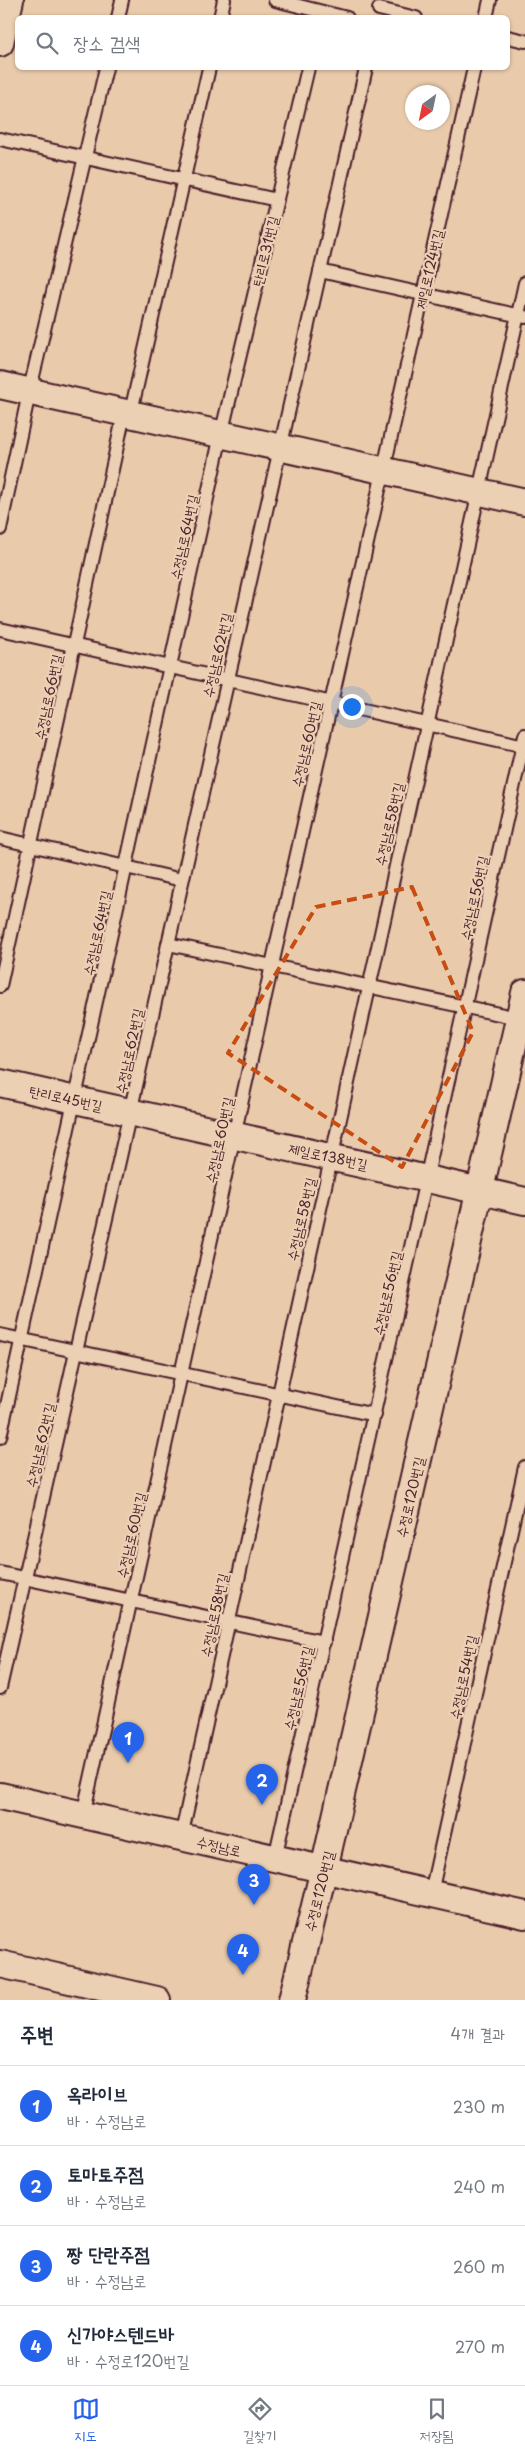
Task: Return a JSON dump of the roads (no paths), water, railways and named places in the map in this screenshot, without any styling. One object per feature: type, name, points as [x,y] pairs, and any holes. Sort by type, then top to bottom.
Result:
[{"type":"street","points":[[0,385],[127,415],[525,502]]},
{"type":"street","name":"수정로120번길","points":[[292,2000],[324,1869],[480,1191],[522,1019],[525,993]]},
{"type":"street","name":"탄리로45번길","points":[[0,1083],[131,1112]]},
{"type":"street","name":"제일로138번길","points":[[131,1112],[525,1201]]},
{"type":"street","name":"수정남로","points":[[0,1796],[525,1915]]},
{"type":"street","points":[[0,1964],[158,2000]]},
{"type":"lane","points":[[119,15],[122,0]]},
{"type":"lane","points":[[221,15],[224,0]]},
{"type":"lane","points":[[275,0],[338,15]]},
{"type":"lane","points":[[487,15],[490,0]]},
{"type":"lane","points":[[379,9],[404,15]]},
{"type":"lane","points":[[510,37],[525,41]]},
{"type":"lane","points":[[0,529],[29,393],[106,70]]},
{"type":"lane","points":[[127,415],[209,70]]},
{"type":"lane","name":"탄리로31번길","points":[[221,435],[308,70]]},
{"type":"lane","name":"수정남로62번길","points":[[0,1688],[366,70]]},
{"type":"lane","name":"제일로124번길","points":[[382,471],[474,70]]},
{"type":"lane","points":[[0,139],[277,200]]},
{"type":"lane","points":[[320,271],[521,316]]},
{"type":"lane","points":[[478,491],[521,316],[525,283]]},
{"type":"lane","name":"수정남로66번길","points":[[0,986],[74,646],[127,415]]},
{"type":"lane","name":"수정남로64번길","points":[[0,1437],[76,1100],[221,435]]},
{"type":"lane","name":"수정남로60번길","points":[[84,1815],[382,471]]},
{"type":"lane","name":"수정남로58번길","points":[[181,1837],[478,491]]},
{"type":"lane","points":[[0,629],[427,725],[524,742]]},
{"type":"lane","name":"수정남로56번길","points":[[275,1858],[524,742]]},
{"type":"lane","points":[[0,838],[182,880]]},
{"type":"lane","points":[[168,944],[522,1019]]},
{"type":"lane","points":[[0,1335],[375,1415]]},
{"type":"lane","name":"수정남로54번길","points":[[431,1893],[525,1467]]},
{"type":"lane","points":[[0,1573],[324,1642]]},
{"type":"place","name":"옥라이브","points":[[128,1763]]},
{"type":"place","name":"토마토주점","points":[[262,1805]]},
{"type":"place","name":"짱 단란주점","points":[[254,1905]]},
{"type":"place","name":"신가야스텐드바","points":[[243,1975]]}]
